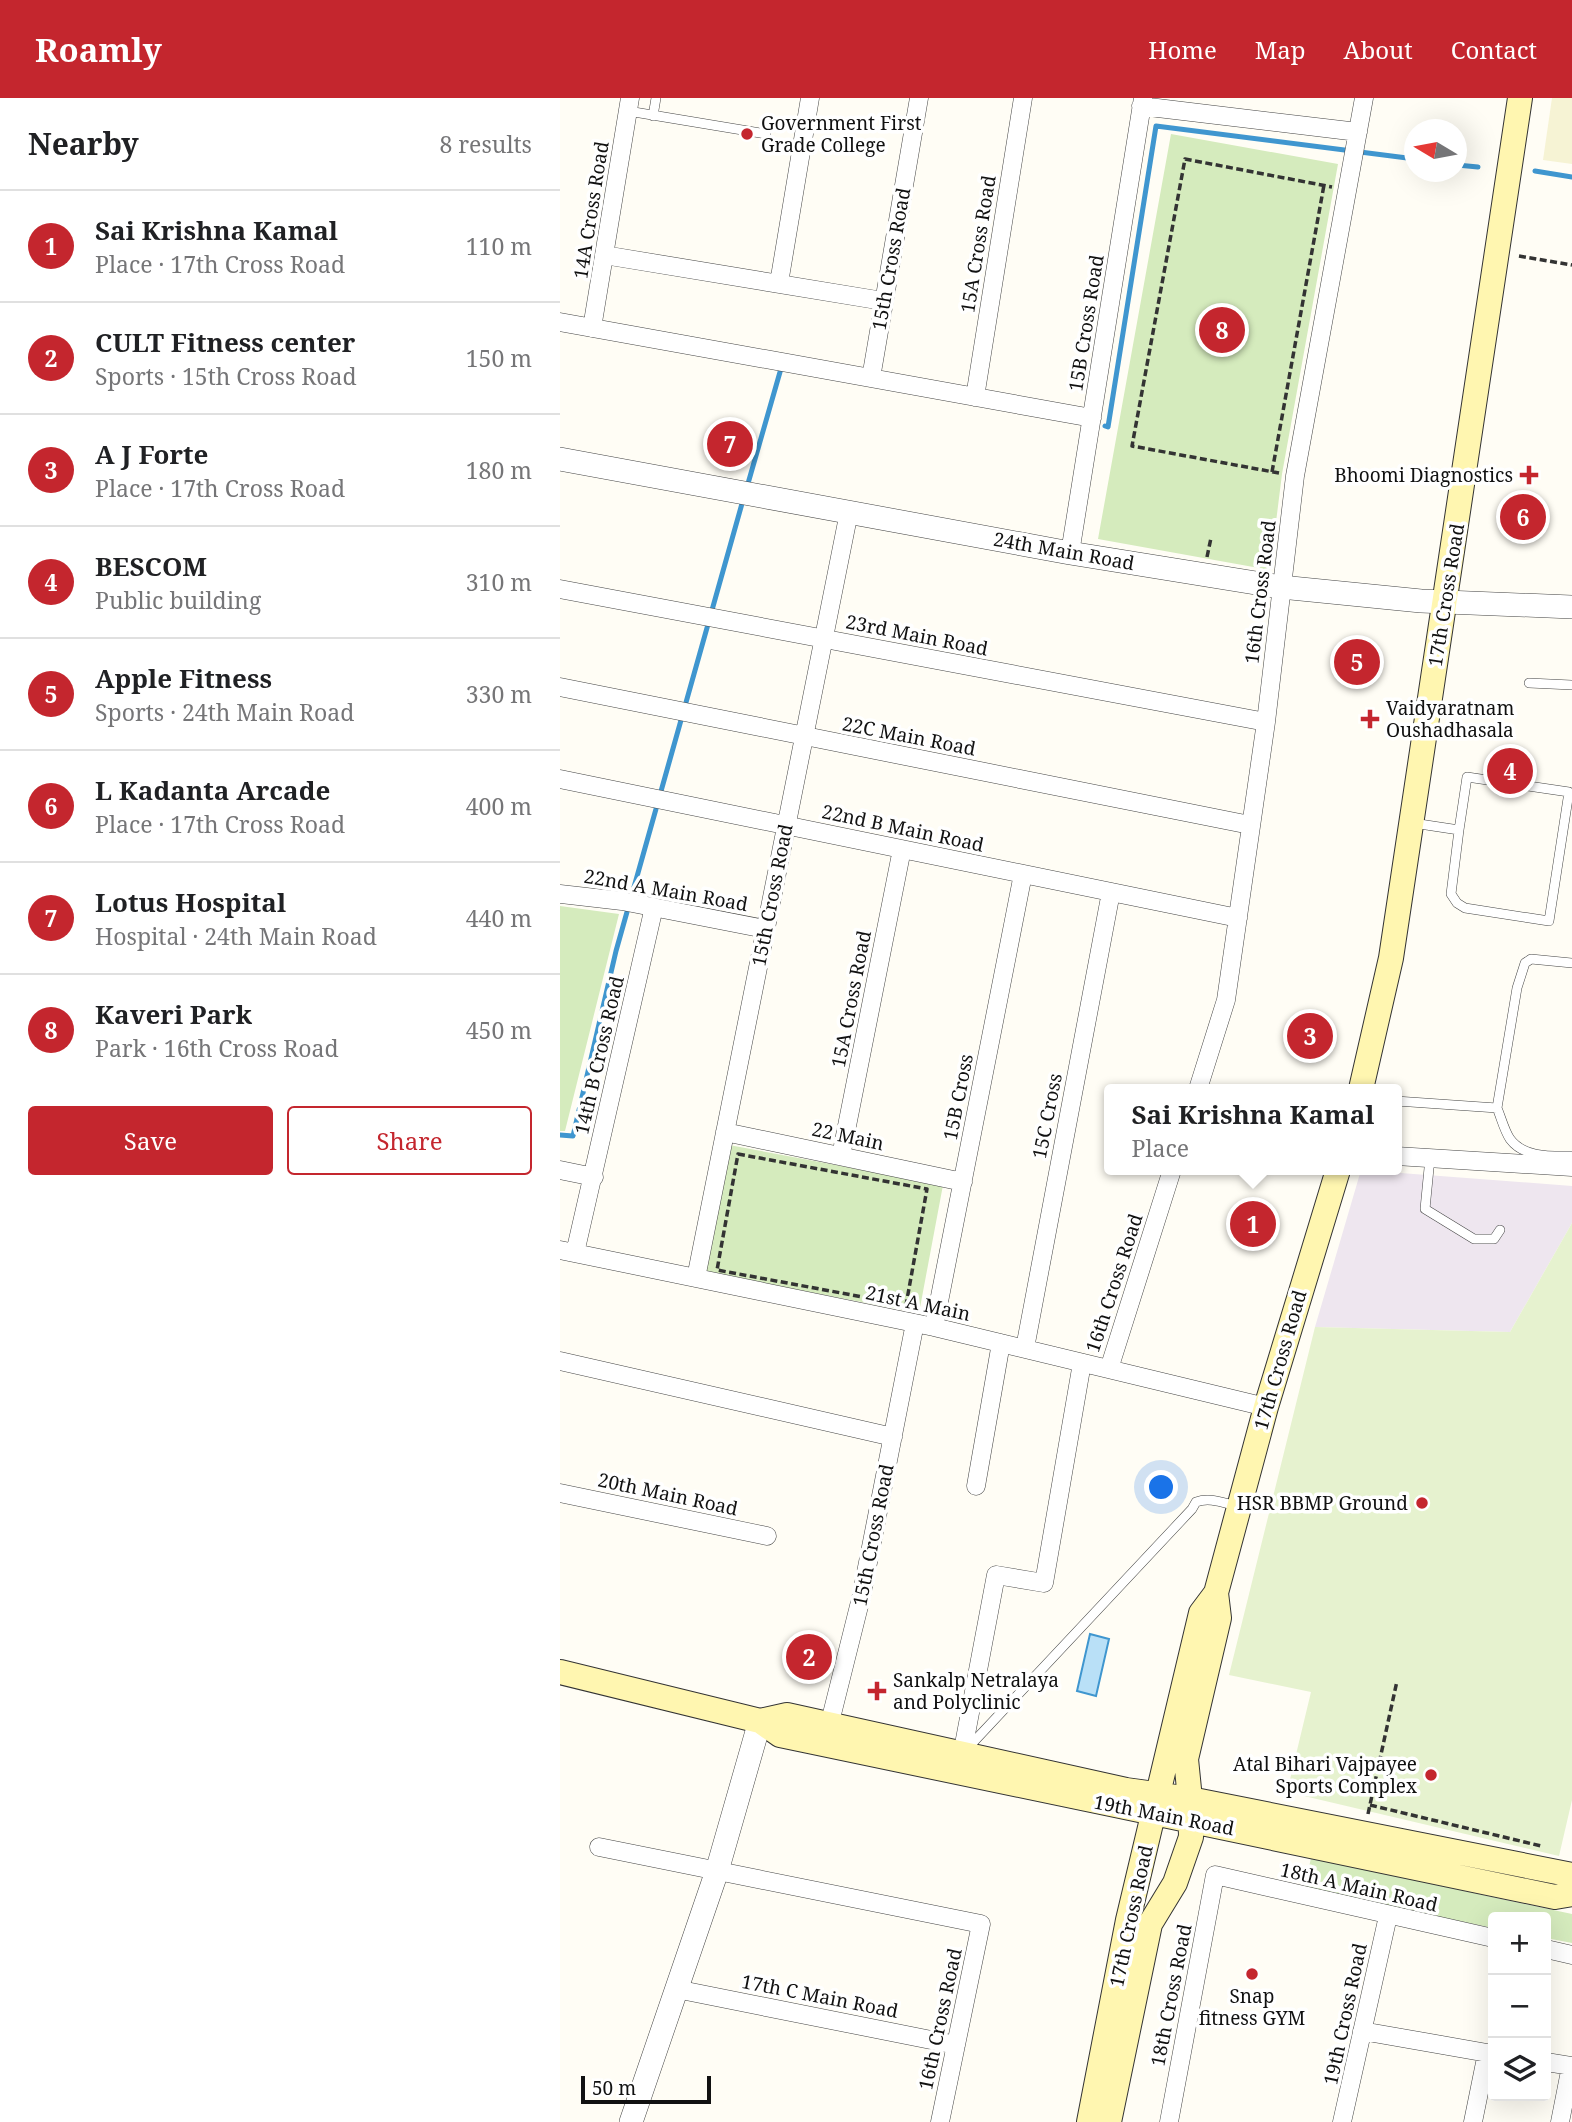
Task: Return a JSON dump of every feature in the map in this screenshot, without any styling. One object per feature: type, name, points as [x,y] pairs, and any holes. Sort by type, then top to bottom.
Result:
[{"type":"main road","name":"17th Cross Road","points":[[1362,1084],[1391,958],[1520,98]]},
{"type":"main road","name":"17th Cross Road","points":[[1109,2122],[1150,1924],[1175,1882],[1191,1837],[1186,1759],[1219,1618],[1216,1593],[1266,1407],[1336,1175]]},
{"type":"main road","name":"17th Cross Road","points":[[1089,2122],[1134,1899],[1201,1613],[1216,1593]]},
{"type":"main road","name":"19th Main Road","points":[[560,1672],[760,1721],[787,1715],[827,1734],[1156,1803],[1363,1833],[1571,1885]]},
{"type":"main road","name":"19th Main Road","points":[[827,1734],[962,1755],[1126,1790],[1156,1803]]},
{"type":"main road","name":"19th Main Road","points":[[1191,1810],[1256,1833],[1555,1896],[1571,1885]]},
{"type":"main road","points":[[1134,1899],[1161,1903]]},
{"type":"street","points":[[779,284],[810,98]]},
{"type":"street","name":"15th Cross Road","points":[[871,378],[919,98]]},
{"type":"street","name":"15A Cross Road","points":[[975,397],[1023,98]]},
{"type":"street","name":"16th Cross Road","points":[[1200,1084],[1226,1000],[1266,722],[1295,476],[1364,98]]},
{"type":"street","points":[[1142,102],[1356,144]]},
{"type":"street","name":"15B Cross Road","points":[[1070,553],[1142,102]]},
{"type":"street","name":"14A Cross Road","points":[[592,328],[629,105]]},
{"type":"street","points":[[604,255],[883,301]]},
{"type":"street","points":[[560,322],[1092,418]]},
{"type":"street","name":"24th Main Road","points":[[560,459],[1070,553],[1281,587],[1445,602],[1572,607]]},
{"type":"street","name":"15th Cross Road","points":[[696,1278],[849,512]]},
{"type":"street","name":"23rd Main Road","points":[[560,589],[1266,722]]},
{"type":"street","name":"22C Main Road","points":[[560,687],[1250,825]]},
{"type":"street","name":"22nd B Main Road","points":[[560,779],[1238,918]]},
{"type":"street","name":"15A Cross Road","points":[[841,1156],[902,849]]},
{"type":"street","name":"15B Cross","points":[[934,1327],[1023,874]]},
{"type":"street","name":"15C Cross","points":[[1024,1348],[1111,892]]},
{"type":"street","name":"22nd A Main Road","points":[[560,894],[654,907],[765,929]]},
{"type":"street","name":"14th B Cross Road","points":[[568,1251],[594,1177],[654,907]]},
{"type":"street","name":"22 Main","points":[[725,1132],[962,1182]]},
{"type":"street","points":[[1402,1156],[1572,1167]]},
{"type":"street","points":[[560,1170],[594,1177]]},
{"type":"street","name":"16th Cross Road","points":[[1109,1368],[1170,1175]]},
{"type":"street","name":"21st A Main","points":[[568,1251],[934,1327],[1266,1407]]},
{"type":"street","name":"15th Cross Road","points":[[827,1734],[861,1598],[915,1323]]},
{"type":"street","points":[[976,1486],[1001,1343]]},
{"type":"street","points":[[560,1361],[893,1437]]},
{"type":"street","points":[[962,1755],[996,1574],[1044,1583],[1082,1363]]},
{"type":"street","name":"20th Main Road","points":[[560,1493],[767,1536]]},
{"type":"street","points":[[631,2122],[717,1871],[760,1721]]},
{"type":"street","points":[[599,1847],[717,1871]]},
{"type":"street","name":"16th Cross Road","points":[[717,1871],[981,1924],[940,2122]]},
{"type":"street","name":"18th A Main Road","points":[[1215,1875],[1488,1937]]},
{"type":"street","name":"18th Cross Road","points":[[1169,2122],[1215,1875]]},
{"type":"street","name":"19th Cross Road","points":[[1342,2122],[1388,1916]]},
{"type":"street","points":[[1551,1950],[1572,1955]]},
{"type":"street","name":"17th C Main Road","points":[[676,1989],[956,2045]]},
{"type":"street","points":[[1362,2031],[1488,2054]]},
{"type":"street","points":[[1473,2122],[1488,2062]]},
{"type":"street","points":[[1551,2063],[1571,2066],[1560,2122]]},
{"type":"lane","points":[[653,116],[656,98]]},
{"type":"lane","points":[[629,105],[653,116],[766,134]]},
{"type":"lane","points":[[1530,683],[1572,685]]},
{"type":"lane","points":[[1467,776],[1569,792],[1549,920],[1465,908],[1457,903],[1451,894],[1459,830],[1467,776]]},
{"type":"lane","points":[[1411,823],[1459,830]]},
{"type":"lane","points":[[1572,963],[1531,959],[1525,962],[1517,988],[1497,1108],[1510,1139],[1525,1152],[1572,1156]]},
{"type":"lane","points":[[1402,1101],[1497,1108]]},
{"type":"lane","points":[[1430,1158],[1426,1209],[1475,1239],[1494,1239],[1500,1230]]},
{"type":"lane","points":[[962,1755],[1196,1502],[1213,1500],[1239,1507]]},
{"type":"path","points":[[1295,476],[1132,446],[1185,159],[1348,190]]},
{"type":"path","points":[[1272,472],[1324,185]]},
{"type":"path","points":[[1519,256],[1572,265]]},
{"type":"path","points":[[1206,564],[1211,538]]},
{"type":"path","points":[[738,1154],[927,1189],[906,1305],[717,1270],[719,1259],[738,1154]]},
{"type":"path","points":[[1363,1833],[1397,1681]]},
{"type":"path","points":[[1370,1805],[1552,1849]]},
{"type":"shaded area","points":[[1552,98],[1572,98],[1572,164],[1543,160]]},
{"type":"shaded area","points":[[1402,1173],[1572,1186],[1572,1223],[1510,1332],[1315,1327],[1360,1175]]},
{"type":"green space","points":[[1171,134],[1338,164],[1282,474],[1270,570],[1098,539]]},
{"type":"green space","points":[[560,906],[619,914],[565,1131],[560,1131]]},
{"type":"green space","points":[[729,1145],[943,1185],[919,1313],[705,1272]]},
{"type":"green space","name":"HSR BBMP Ground","points":[[1572,1223],[1572,1800],[1559,1856],[1287,1792],[1311,1692],[1229,1675],[1315,1327],[1510,1332]]},
{"type":"green space","points":[[1311,1858],[1572,1914],[1572,1943],[1551,1939],[1551,1912],[1488,1912],[1488,1927],[1304,1890]]},
{"type":"water","points":[[1090,1634],[1109,1639],[1096,1696],[1077,1691]]},
{"type":"waterway","points":[[1105,426],[1108,427],[1156,126],[1404,158]]},
{"type":"waterway","points":[[1467,166],[1478,167]]},
{"type":"waterway","points":[[1535,171],[1572,177]]},
{"type":"waterway","points":[[747,487],[782,365]]},
{"type":"waterway","points":[[560,1135],[573,1136],[616,951],[743,500]]},
{"type":"place","name":"Government First Grade College","points":[[747,134]]},
{"type":"place","name":"Kaveri Park","points":[[1222,330]]},
{"type":"place","name":"Lotus Hospital","points":[[730,444]]},
{"type":"place","name":"Bhoomi Diagnostics","points":[[1529,475]]},
{"type":"place","name":"L Kadanta Arcade","points":[[1523,517]]},
{"type":"place","name":"Apple Fitness","points":[[1357,662]]},
{"type":"place","name":"Vaidyaratnam Oushadhasala","points":[[1370,719]]},
{"type":"place","name":"BESCOM","points":[[1510,771]]},
{"type":"place","name":"A J Forte","points":[[1310,1036]]},
{"type":"place","name":"Sai Krishna Kamal","points":[[1253,1224]]},
{"type":"place","name":"HSR BBMP Ground","points":[[1422,1503]]},
{"type":"place","name":"CULT Fitness center","points":[[809,1657]]},
{"type":"place","name":"Sankalp Netralaya and Polyclinic","points":[[877,1691]]},
{"type":"place","name":"Atal Bihari Vajpayee Sports Complex","points":[[1431,1775]]},
{"type":"place","name":"Snap fitness GYM","points":[[1252,1974]]}]
